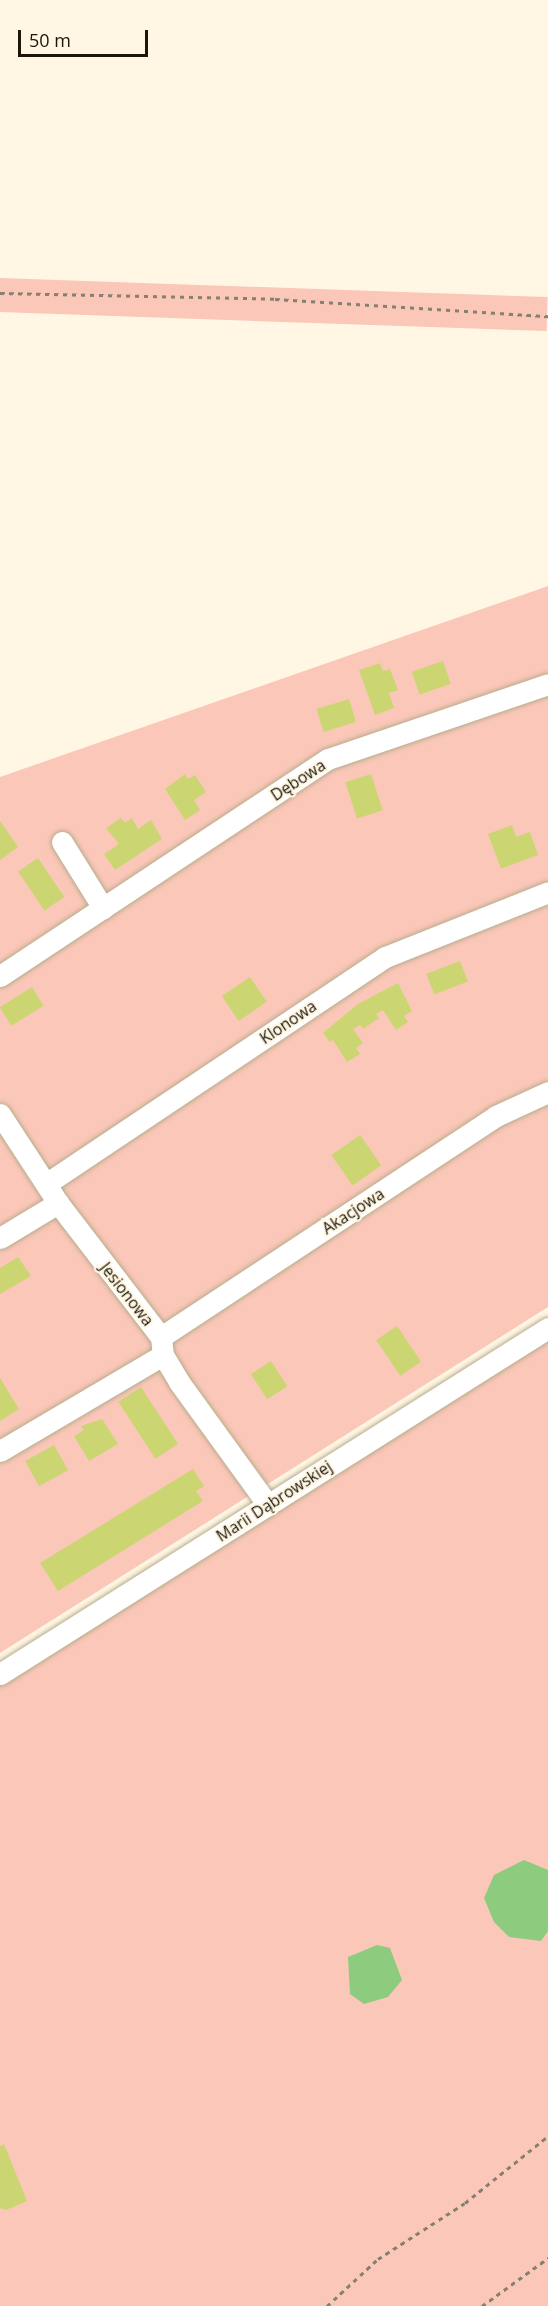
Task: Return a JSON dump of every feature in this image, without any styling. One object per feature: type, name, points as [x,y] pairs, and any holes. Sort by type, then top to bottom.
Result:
[{"type":"street","name":"Dębowa","points":[[0,976],[327,759],[548,684]]},
{"type":"street","points":[[62,842],[103,908]]},
{"type":"street","name":"Klonowa","points":[[46,1184],[385,957],[548,892]]},
{"type":"street","name":"Akacjowa","points":[[0,1450],[162,1346],[496,1116],[548,1092]]},
{"type":"street","name":"Jesionowa","points":[[0,1114],[58,1203],[162,1346],[268,1505]]},
{"type":"street","points":[[0,1238],[58,1203]]},
{"type":"street","name":"Marii Dąbrowskiej","points":[[0,1674],[548,1328]]},
{"type":"path","points":[[0,293],[275,299],[548,316]]},
{"type":"path","points":[[327,2306],[378,2259],[465,2203],[548,2136]]},
{"type":"path","points":[[482,2306],[548,2258]]},
{"type":"shaded area","points":[[0,278],[548,297],[546,331],[0,312]]},
{"type":"shaded area","points":[[548,586],[548,1307],[0,1653],[0,777]]},
{"type":"shaded area","points":[[548,1338],[548,2306],[0,2306],[0,1684]]},
{"type":"shaded area","points":[[524,1860],[548,1870],[548,1931],[541,1941],[509,1937],[494,1922],[484,1898],[494,1875]]},
{"type":"shaded area","points":[[377,1945],[390,1948],[402,1980],[388,1997],[364,2004],[350,1994],[348,1957]]},
{"type":"building","points":[[443,661],[451,684],[420,694],[412,672]]},
{"type":"building","points":[[380,663],[383,671],[390,669],[398,690],[389,693],[394,708],[375,715],[359,670]]},
{"type":"building","points":[[349,699],[356,722],[324,732],[316,709]]},
{"type":"building","points":[[185,774],[188,779],[195,775],[206,792],[194,800],[200,810],[185,820],[165,789]]},
{"type":"building","points":[[371,774],[383,810],[357,818],[345,782]]},
{"type":"building","points":[[121,818],[125,823],[132,818],[138,829],[151,820],[162,839],[115,870],[104,854],[119,844],[106,828]]},
{"type":"building","points":[[0,821],[18,847],[0,860]]},
{"type":"building","points":[[512,825],[516,837],[530,832],[538,855],[501,869],[488,834]]},
{"type":"building","points":[[38,858],[64,897],[44,910],[18,871]]},
{"type":"building","points":[[460,961],[468,982],[434,994],[426,974]]},
{"type":"building","points":[[250,977],[267,1002],[239,1021],[222,996]]},
{"type":"building","points":[[398,983],[412,1011],[404,1016],[408,1022],[396,1030],[383,1010],[376,1014],[379,1018],[363,1029],[360,1025],[353,1029],[363,1043],[356,1048],[360,1054],[347,1062],[333,1040],[330,1042],[323,1033],[358,1004]]},
{"type":"building","points":[[32,987],[44,1006],[11,1026],[0,1007]]},
{"type":"building","points":[[360,1135],[381,1165],[353,1185],[331,1155]]},
{"type":"building","points":[[18,1257],[31,1276],[0,1294],[0,1268]]},
{"type":"building","points":[[397,1326],[421,1362],[400,1376],[376,1340]]},
{"type":"building","points":[[271,1361],[287,1386],[267,1399],[251,1374]]},
{"type":"building","points":[[0,1378],[19,1409],[0,1421]]},
{"type":"building","points":[[141,1387],[178,1444],[155,1459],[118,1402]]},
{"type":"building","points":[[102,1419],[118,1444],[89,1461],[74,1436],[84,1430],[81,1426]]},
{"type":"building","points":[[54,1445],[68,1470],[39,1486],[25,1461]]},
{"type":"building","points":[[193,1469],[204,1486],[196,1491],[203,1501],[58,1591],[40,1563]]},
{"type":"building","points":[[4,2144],[27,2201],[6,2210],[0,2208],[0,2146]]}]
